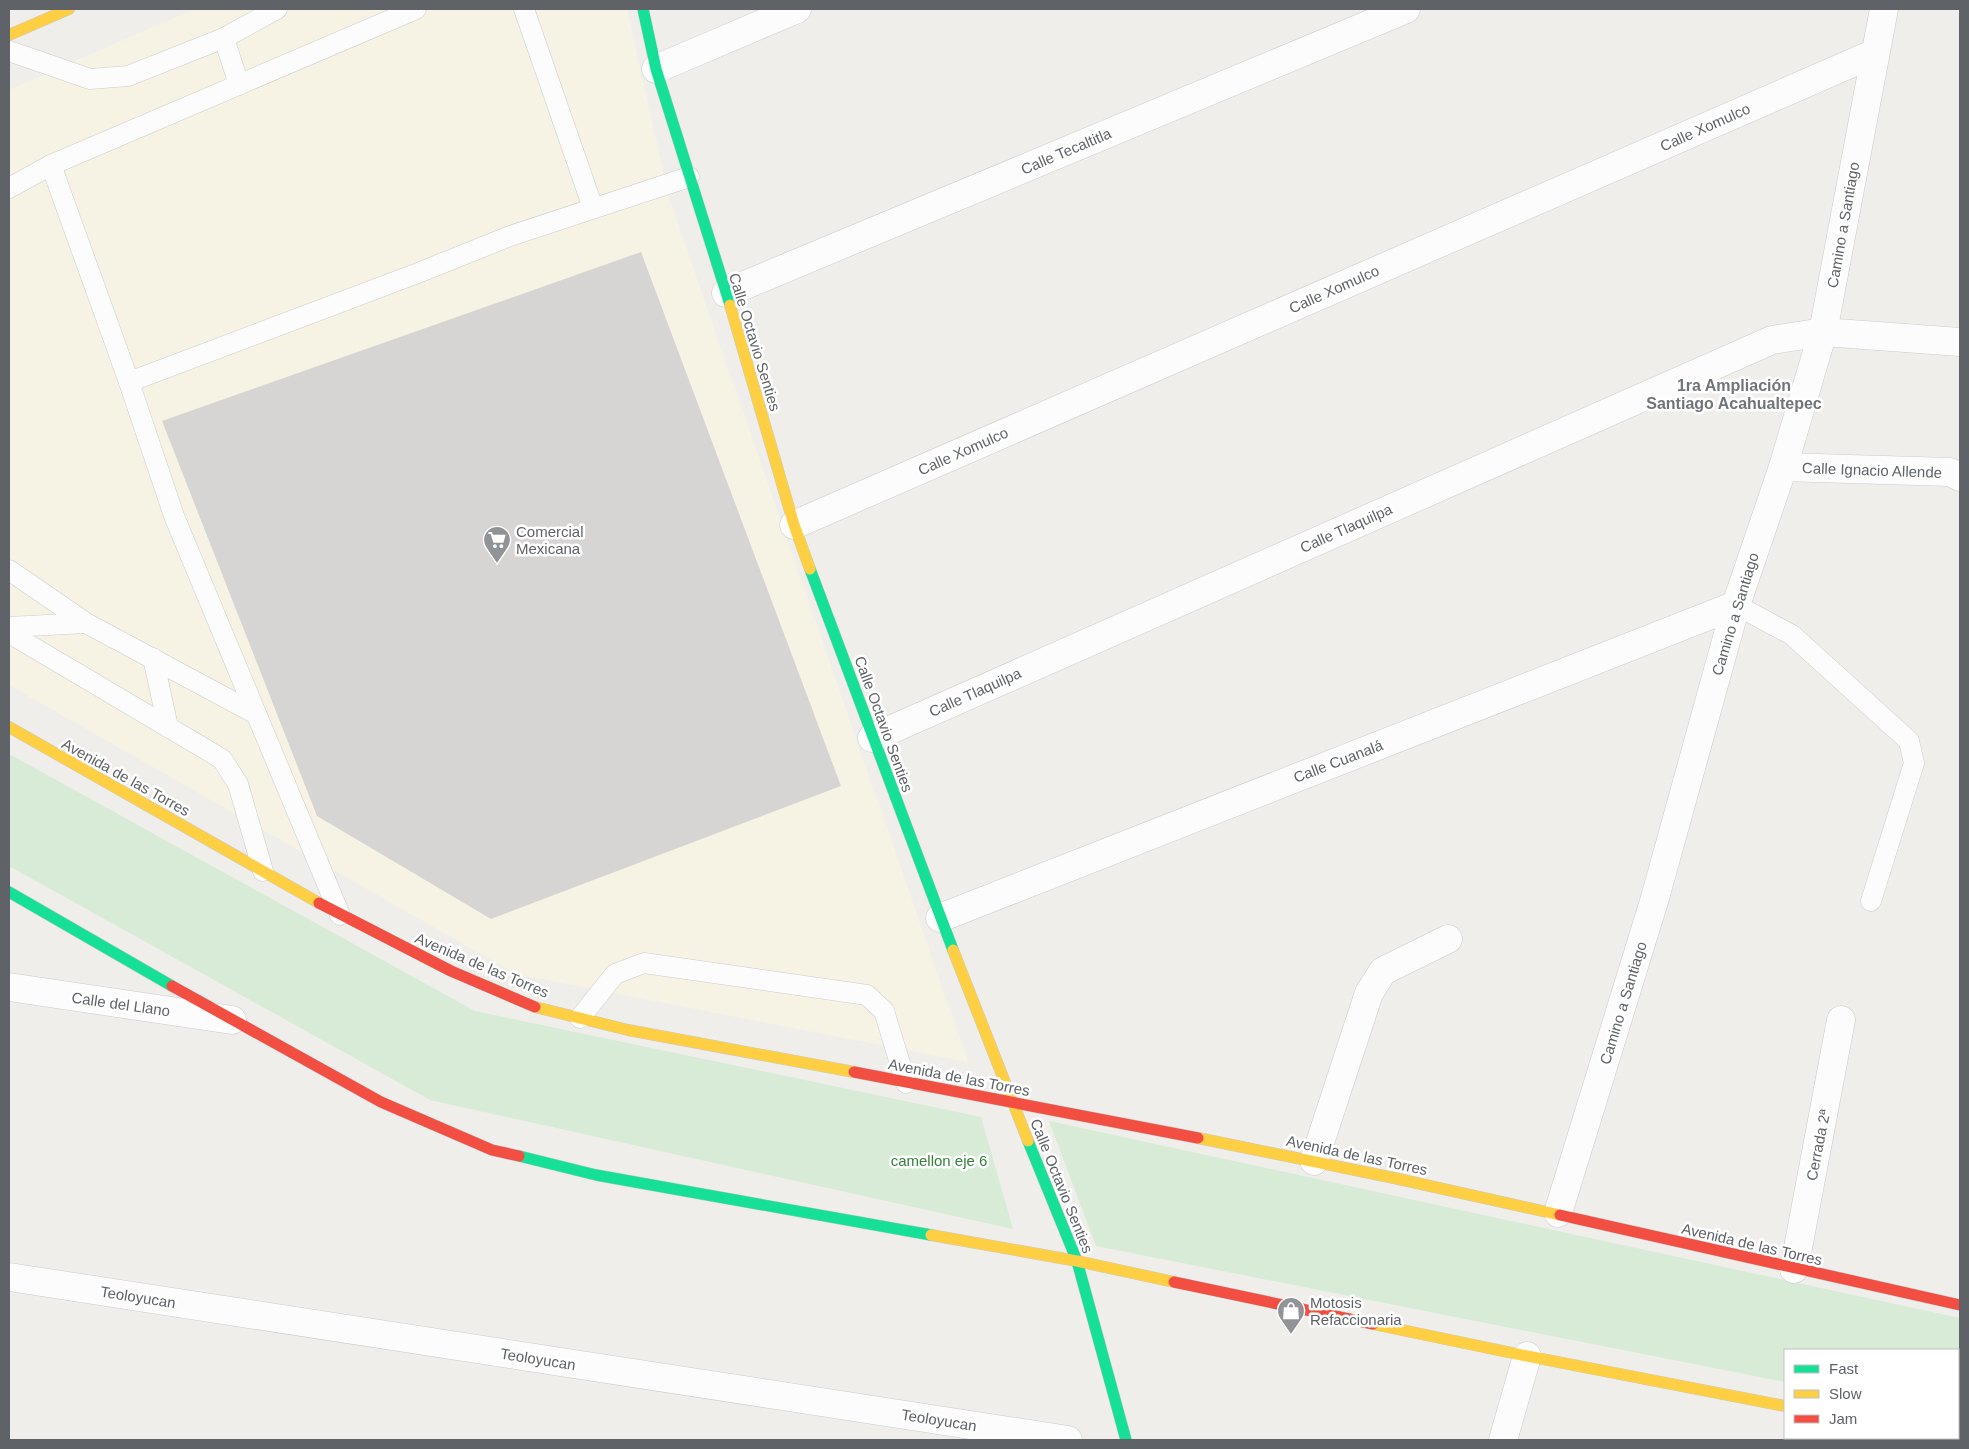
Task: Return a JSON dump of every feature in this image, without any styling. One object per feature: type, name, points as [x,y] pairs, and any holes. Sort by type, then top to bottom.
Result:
[{"type":"main road","points":[[9,35],[68,9]]},
{"type":"main road","name":"Calle Octavio Senties","points":[[643,9],[656,69],[726,293],[794,525],[940,918],[1077,1261],[1126,1440]]},
{"type":"main road","name":"Avenida de las Torres","points":[[9,728],[340,915],[451,971],[533,1007],[628,1030],[1314,1161],[1960,1305]]},
{"type":"main road","points":[[9,892],[232,1020],[381,1102],[492,1150],[596,1175],[1077,1261],[1527,1356],[1784,1406]]},
{"type":"street","points":[[656,69],[797,9]]},
{"type":"street","name":"Calle Tecaltitla","points":[[726,293],[1406,9]]},
{"type":"street","name":"Camino a Santiago","points":[[1558,1214],[1655,898],[1736,605],[1783,467],[1823,332],[1884,9]]},
{"type":"street","name":"Calle Xomulco","points":[[794,525],[1875,53]]},
{"type":"street","name":"Calle Tlaquilpa","points":[[872,738],[1772,340],[1823,332],[1960,342]]},
{"type":"street","name":"Calle Ignacio Allende","points":[[1783,467],[1950,472],[1960,477]]},
{"type":"street","name":"Calle Cuanalá","points":[[940,918],[1736,605]]},
{"type":"street","points":[[1314,1161],[1369,993],[1383,971],[1448,939]]},
{"type":"street","name":"Calle del Llano","points":[[9,987],[232,1020]]},
{"type":"street","name":"Cerrada 2ª","points":[[1794,1269],[1841,1020]]},
{"type":"street","name":"Teoloyucan","points":[[9,1277],[1068,1440]]},
{"type":"street","points":[[1503,1440],[1527,1356]]},
{"type":"lane","points":[[9,51],[90,79],[128,76],[224,38],[277,9]]},
{"type":"lane","points":[[9,188],[51,165],[416,9]]},
{"type":"lane","points":[[524,9],[593,208]]},
{"type":"lane","points":[[224,38],[240,85]]},
{"type":"lane","points":[[51,165],[129,382],[174,516],[340,915]]},
{"type":"lane","points":[[129,382],[418,273],[510,236],[689,178]]},
{"type":"lane","points":[[10,571],[86,623],[256,714]]},
{"type":"lane","points":[[1736,605],[1792,635],[1909,741],[1914,763],[1871,900]]},
{"type":"lane","points":[[9,627],[86,623]]},
{"type":"lane","points":[[9,633],[222,759],[238,784],[263,871]]},
{"type":"lane","points":[[152,658],[168,727]]},
{"type":"lane","points":[[580,1018],[615,974],[644,963],[867,995],[884,1011],[906,1082]]},
{"type":"shaded area","points":[[194,9],[627,9],[669,198],[968,1062],[516,974],[9,685],[9,90]]},
{"type":"green space","name":"camellon eje 6","points":[[9,754],[475,1011],[981,1117],[1013,1229],[430,1100],[9,866]]},
{"type":"green space","points":[[1049,1121],[1960,1318],[1960,1416],[1959,1349],[1784,1349],[1784,1382],[1096,1246]]},
{"type":"building","points":[[641,252],[841,786],[491,919],[317,816],[162,421]]},
{"type":"traffic: fast","points":[[643,9],[656,69],[730,305]]},
{"type":"traffic: fast","points":[[810,569],[953,950]]},
{"type":"traffic: fast","points":[[9,892],[172,986]]},
{"type":"traffic: fast","points":[[1028,1141],[1077,1261],[1126,1440]]},
{"type":"traffic: fast","points":[[519,1156],[596,1175],[931,1235]]},
{"type":"traffic: fast","points":[[1950,1439],[1956,1440]]},
{"type":"traffic: slow","points":[[9,35],[69,9]]},
{"type":"traffic: slow","points":[[730,305],[794,525],[810,569]]},
{"type":"traffic: slow","points":[[9,727],[319,903]]},
{"type":"traffic: slow","points":[[953,950],[1028,1141]]},
{"type":"traffic: slow","points":[[535,1007],[628,1030],[854,1072]]},
{"type":"traffic: slow","points":[[1198,1138],[1394,1178],[1560,1215]]},
{"type":"traffic: slow","points":[[931,1235],[1077,1261],[1174,1282]]},
{"type":"traffic: slow","points":[[1373,1324],[1784,1406]]},
{"type":"traffic: jam","points":[[319,903],[451,971],[535,1007]]},
{"type":"traffic: jam","points":[[172,986],[381,1102],[492,1150],[519,1156]]},
{"type":"traffic: jam","points":[[854,1072],[1198,1138]]},
{"type":"traffic: jam","points":[[1560,1215],[1960,1305]]},
{"type":"traffic: jam","points":[[1174,1282],[1373,1324]]},
{"type":"place","name":"Comercial Mexicana","points":[[497,564]]},
{"type":"place","name":"Motosis Refaccionaria","points":[[1291,1335]]},
{"type":"district","name":"1ra Ampliación Santiago Acahualtepec","points":[[1734,394]]}]
